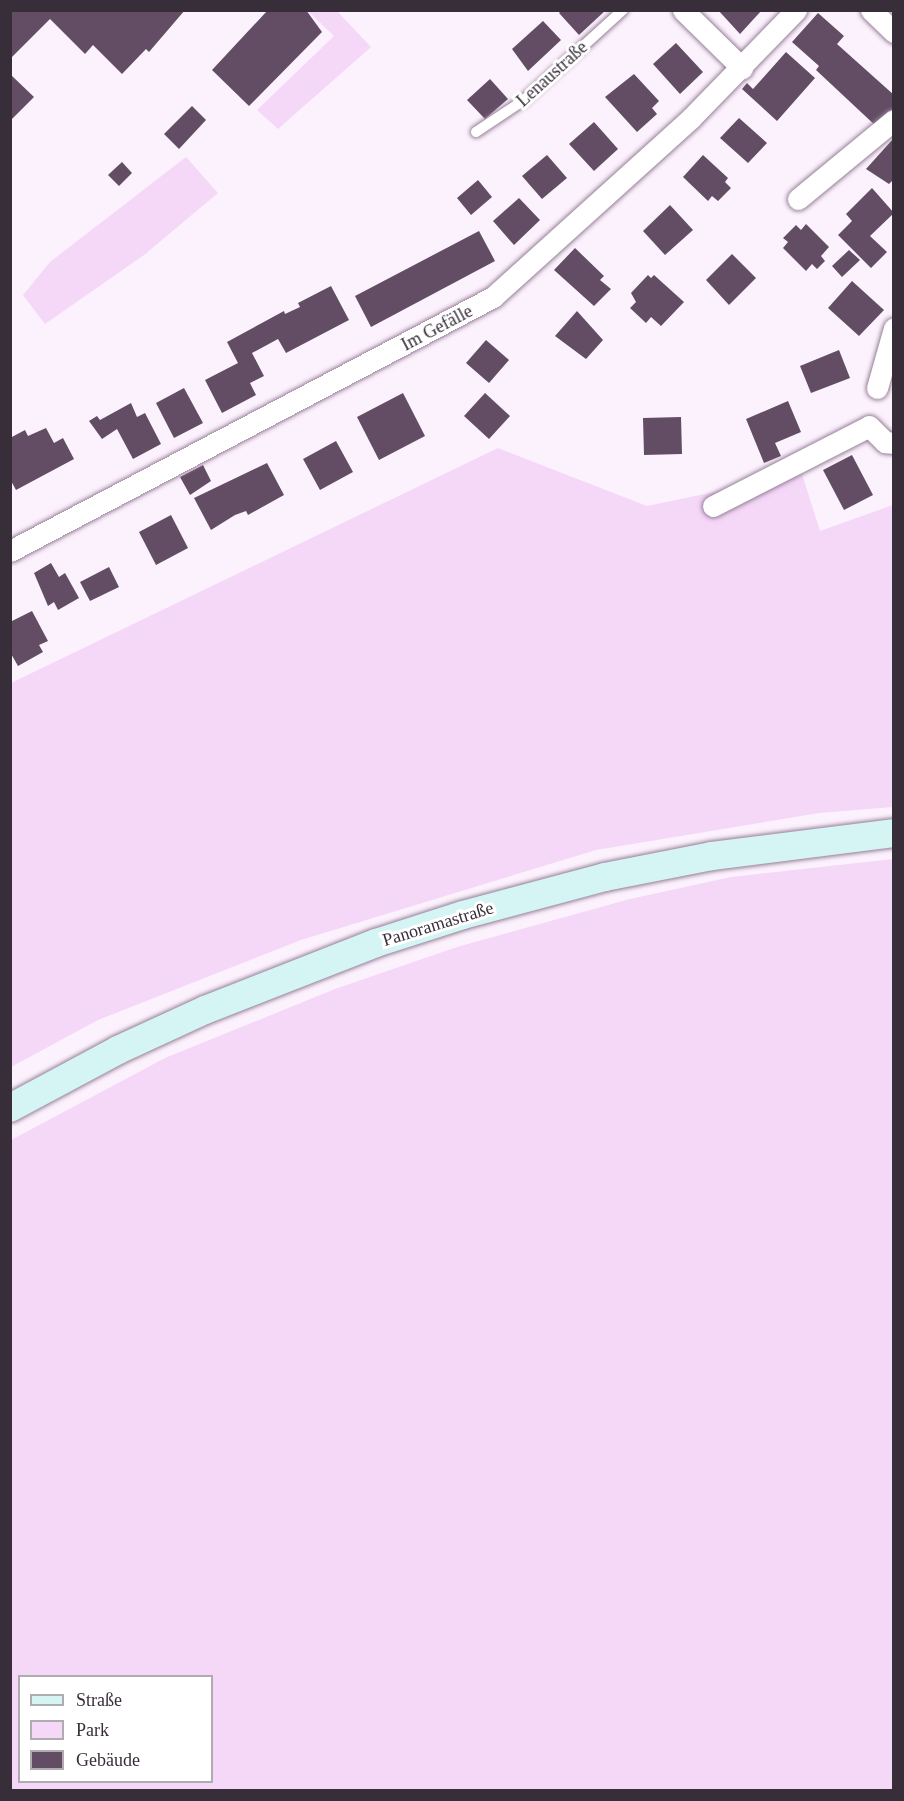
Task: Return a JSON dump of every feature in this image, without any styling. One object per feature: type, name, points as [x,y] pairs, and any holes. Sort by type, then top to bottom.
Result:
[{"type":"main road","name":"Panoramastraße","points":[[10,1108],[118,1050],[205,1010],[376,943],[463,915],[605,877],[712,856],[894,833]]},
{"type":"street","points":[[682,10],[742,68]]},
{"type":"street","name":"Im Gefälle","points":[[10,551],[493,297],[742,68],[796,10]]},
{"type":"street","points":[[870,10],[894,32]]},
{"type":"street","points":[[798,199],[894,120]]},
{"type":"street","points":[[878,388],[894,328]]},
{"type":"street","points":[[713,506],[869,426],[885,442],[894,443]]},
{"type":"lane","name":"Lenaustraße","points":[[476,132],[525,100],[622,10]]},
{"type":"green space","points":[[308,11],[337,11],[371,47],[278,129],[257,110],[334,36]]},
{"type":"green space","points":[[186,157],[218,193],[144,255],[45,324],[23,295],[50,262]]},
{"type":"green space","points":[[498,448],[647,506],[802,474],[820,531],[893,505],[893,807],[819,813],[596,850],[301,940],[98,1020],[11,1067],[11,683]]},
{"type":"green space","points":[[893,859],[893,1790],[11,1790],[11,1140],[165,1058],[335,989],[457,947],[630,899],[731,877]]},
{"type":"building","points":[[10,10],[185,10],[149,52],[146,49],[122,74],[93,45],[85,54],[50,19],[10,59]]},
{"type":"building","points":[[268,10],[306,10],[322,32],[249,106],[212,70]]},
{"type":"building","points":[[562,10],[606,10],[579,35],[559,13]]},
{"type":"building","points":[[718,10],[762,10],[740,34]]},
{"type":"building","points":[[818,13],[844,36],[837,44],[894,95],[894,111],[878,128],[816,70],[819,66],[792,42]]},
{"type":"building","points":[[543,21],[561,40],[528,71],[512,49]]},
{"type":"building","points":[[676,43],[703,72],[680,94],[653,64]]},
{"type":"building","points":[[786,52],[815,78],[777,121],[742,89],[747,83],[753,89]]},
{"type":"building","points":[[10,74],[34,97],[10,121]]},
{"type":"building","points":[[634,74],[659,101],[652,108],[657,114],[637,132],[605,97]]},
{"type":"building","points":[[490,79],[508,99],[485,119],[467,100]]},
{"type":"building","points":[[192,106],[206,120],[179,149],[164,134]]},
{"type":"building","points":[[739,118],[767,143],[748,163],[720,138]]},
{"type":"building","points":[[594,122],[618,149],[594,171],[569,144]]},
{"type":"building","points":[[892,140],[894,179],[889,184],[866,169]]},
{"type":"building","points":[[547,155],[567,178],[542,199],[522,176]]},
{"type":"building","points":[[703,155],[728,178],[725,182],[731,188],[718,201],[712,196],[708,201],[683,177]]},
{"type":"building","points":[[122,162],[132,173],[119,186],[108,175]]},
{"type":"building","points":[[478,180],[492,197],[471,215],[457,198]]},
{"type":"building","points":[[872,188],[894,213],[870,236],[887,252],[871,268],[838,235],[852,221],[846,214]]},
{"type":"building","points":[[519,198],[540,220],[514,245],[493,221]]},
{"type":"building","points":[[670,205],[693,230],[665,255],[643,231]]},
{"type":"building","points":[[806,224],[829,247],[821,256],[825,261],[817,269],[812,264],[806,271],[783,248],[788,242],[783,238],[796,225],[801,230]]},
{"type":"building","points":[[479,231],[495,261],[371,327],[355,296]]},
{"type":"building","points":[[575,248],[604,276],[600,280],[611,289],[594,306],[554,270]]},
{"type":"building","points":[[849,250],[860,260],[842,277],[832,266]]},
{"type":"building","points":[[732,254],[756,278],[729,305],[706,280]]},
{"type":"building","points":[[648,275],[651,278],[654,275],[684,302],[661,326],[651,317],[646,323],[630,308],[636,302],[631,293]]},
{"type":"building","points":[[852,281],[884,310],[859,336],[828,308]]},
{"type":"building","points":[[331,286],[349,320],[286,353],[278,339],[252,353],[264,376],[250,383],[256,395],[222,413],[205,380],[238,363],[227,342],[284,311],[285,314],[300,307],[298,303]]},
{"type":"building","points":[[577,311],[603,340],[586,359],[555,336]]},
{"type":"building","points":[[486,340],[509,360],[489,383],[466,363]]},
{"type":"building","points":[[839,350],[850,378],[811,393],[800,366]]},
{"type":"building","points":[[184,388],[203,423],[174,438],[156,403]]},
{"type":"building","points":[[403,393],[425,436],[379,460],[357,417]]},
{"type":"building","points":[[485,393],[510,416],[489,439],[464,416]]},
{"type":"building","points":[[788,401],[801,432],[775,443],[781,456],[764,463],[746,419]]},
{"type":"building","points":[[131,403],[137,417],[145,413],[161,444],[133,459],[117,429],[102,439],[89,421],[97,416],[100,420]]},
{"type":"building","points":[[681,417],[682,454],[644,455],[643,418]]},
{"type":"building","points":[[46,428],[54,443],[63,438],[74,459],[16,490],[10,479],[10,438],[25,430],[28,436]]},
{"type":"building","points":[[336,441],[353,472],[320,490],[303,459]]},
{"type":"building","points":[[852,455],[873,495],[844,510],[823,470]]},
{"type":"building","points":[[267,463],[284,495],[248,515],[246,511],[235,515],[211,530],[194,498]]},
{"type":"building","points":[[203,465],[211,481],[190,495],[180,477]]},
{"type":"building","points":[[171,515],[188,548],[156,565],[139,532]]},
{"type":"building","points":[[51,563],[59,577],[65,573],[79,598],[58,610],[54,602],[48,606],[34,573]]},
{"type":"building","points":[[109,567],[119,587],[90,601],[80,582]]},
{"type":"building","points":[[32,611],[48,641],[39,645],[43,652],[18,666],[10,652],[10,622]]}]
